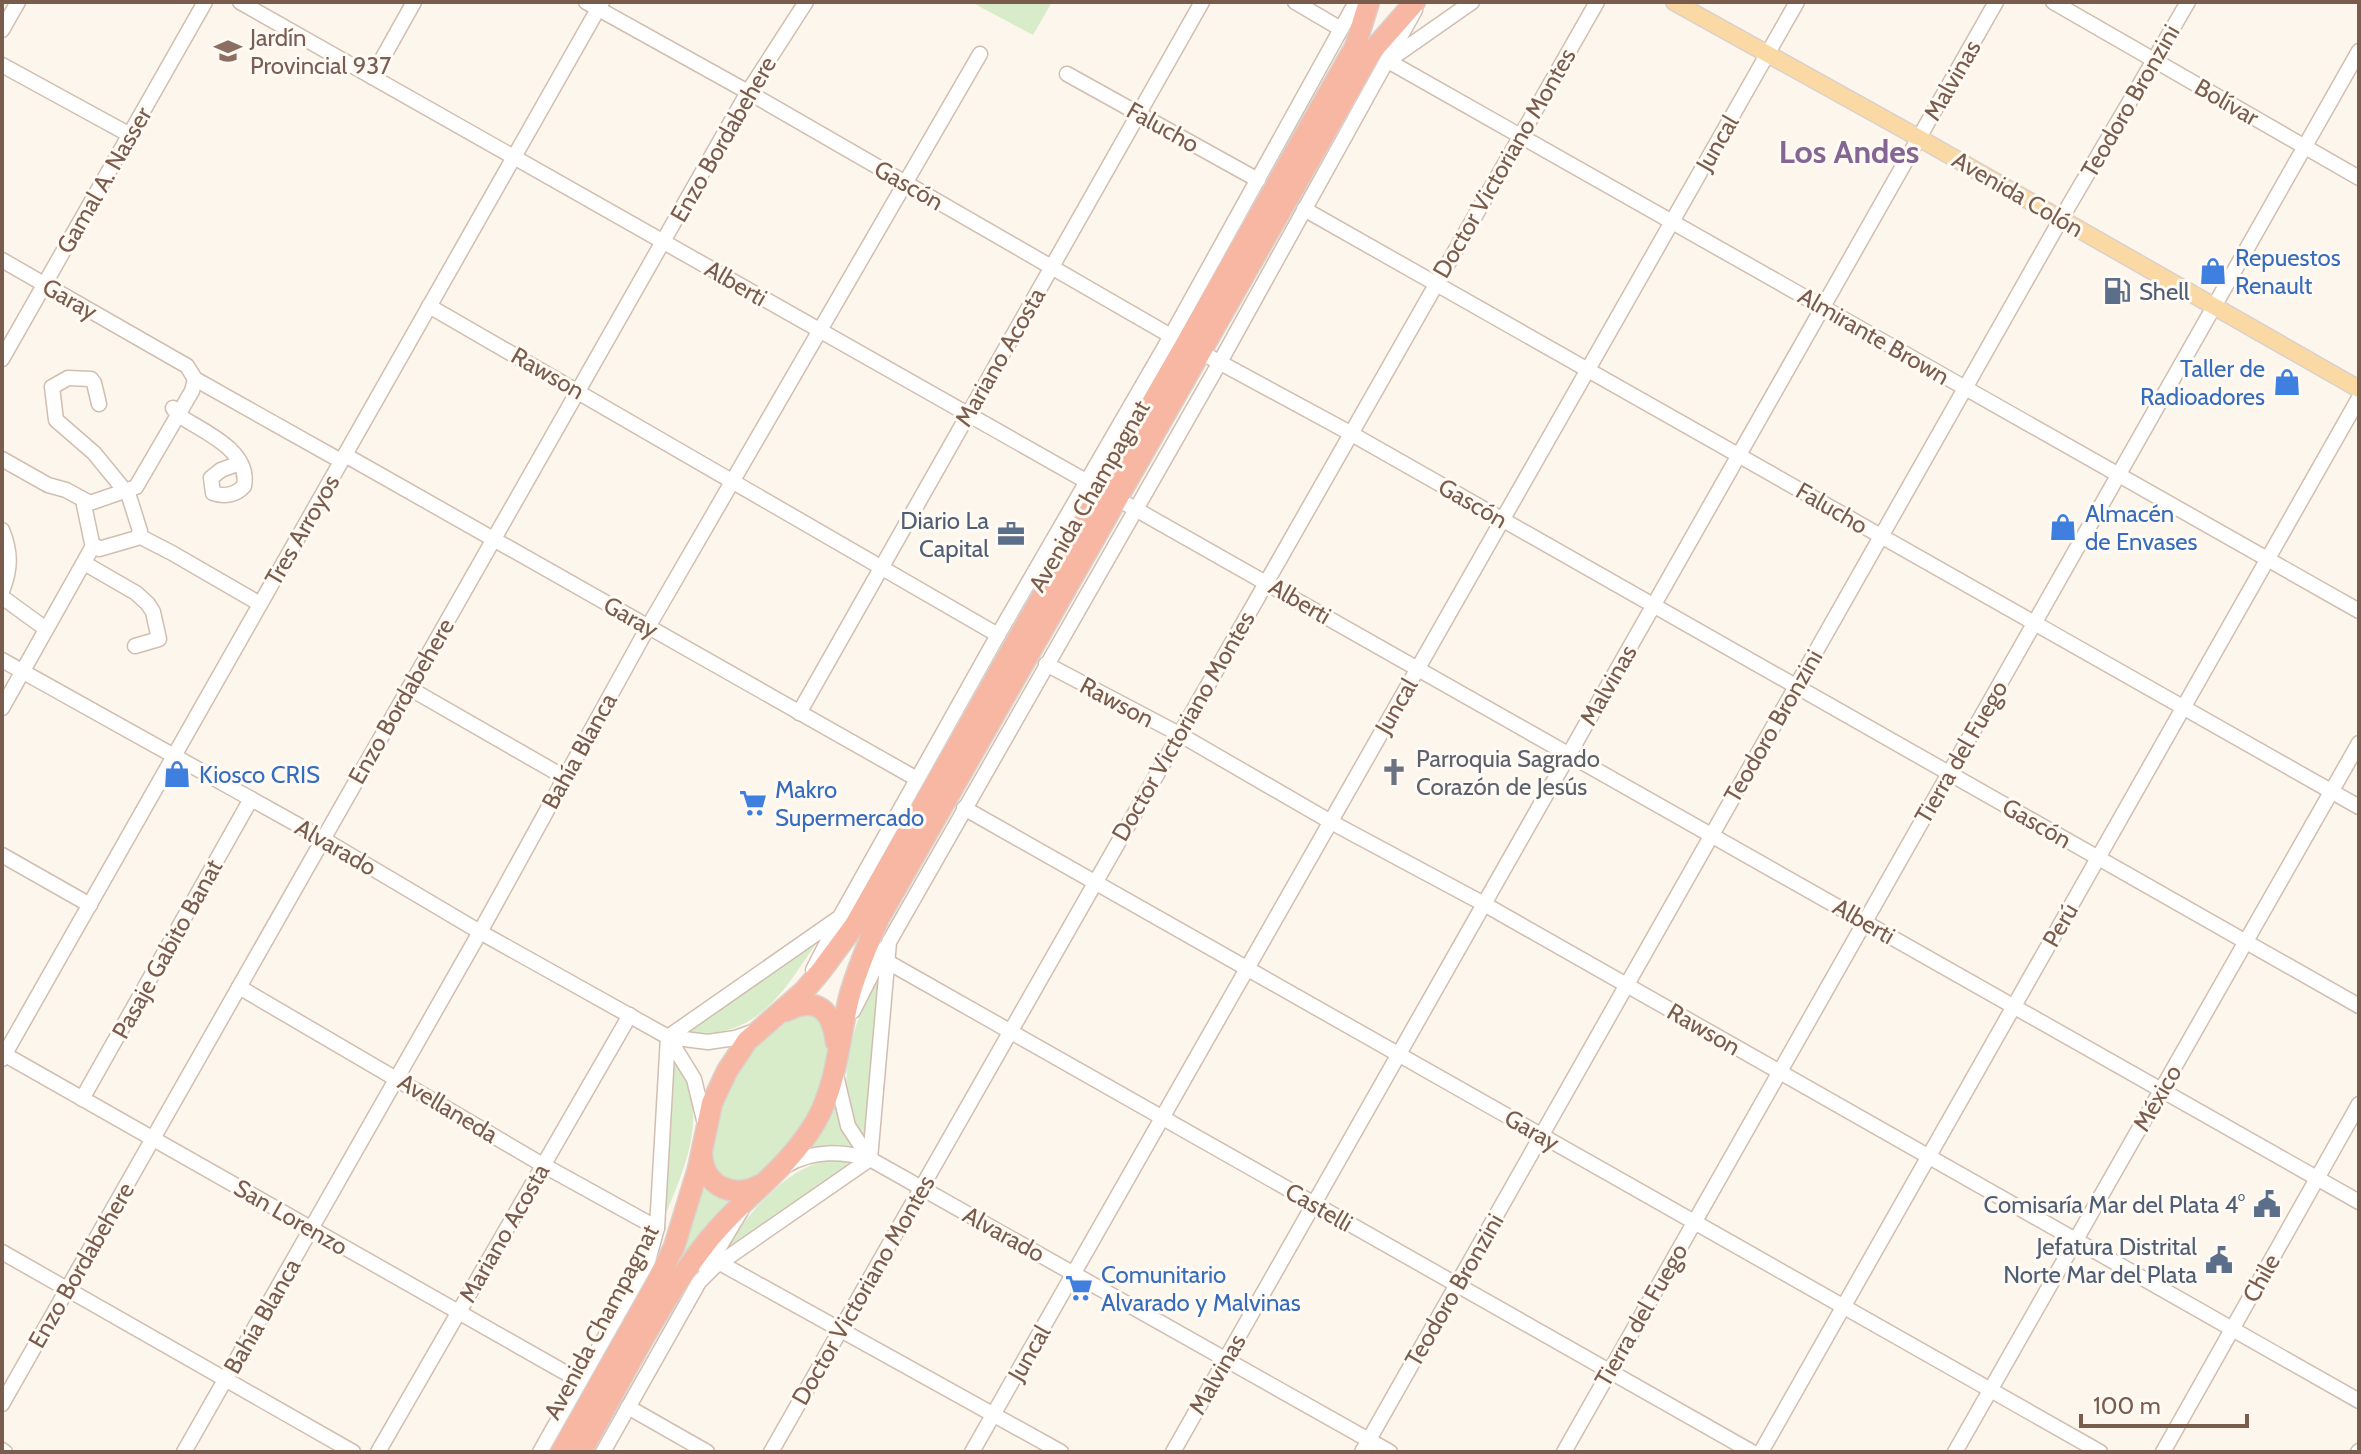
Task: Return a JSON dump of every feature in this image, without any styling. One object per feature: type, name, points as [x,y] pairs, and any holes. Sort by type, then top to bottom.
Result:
[{"type":"highway","name":"Avenida Champagnat","points":[[581,1452],[679,1279],[714,1232],[775,1174],[800,1146],[816,1121],[829,1092],[855,980],[879,918],[1110,496],[1186,344],[1355,47],[1369,2]]},
{"type":"highway","name":"Avenida Champagnat","points":[[1186,344],[1371,52],[1417,2]]},
{"type":"highway","name":"Avenida Champagnat","points":[[561,1452],[663,1271],[681,1227],[702,1153],[712,1103],[727,1071],[747,1041],[793,1001],[821,971],[855,925],[1110,496]]},
{"type":"highway","points":[[768,1022],[799,1005],[812,1005],[824,1010],[834,1025],[836,1061]]},
{"type":"highway","points":[[702,1153],[704,1169],[719,1187],[743,1191],[757,1187],[775,1174]]},
{"type":"main road","name":"Avenida Colón","points":[[1674,2],[2359,389]]},
{"type":"street","points":[[2,30],[18,2]]},
{"type":"street","name":"Gamal A. Nasser","points":[[2,359],[205,2]]},
{"type":"street","name":"Alberti","points":[[240,2],[2359,1202]]},
{"type":"street","points":[[372,77],[414,2]]},
{"type":"street","name":"Enzo Bordabehere","points":[[2,1404],[748,92],[806,2]]},
{"type":"street","name":"Mariano Acosta","points":[[799,713],[1202,2]]},
{"type":"street","points":[[1295,2],[1341,29]]},
{"type":"street","name":"Avenida Champagnat","points":[[1341,29],[1343,2]]},
{"type":"street","name":"Avenida Champagnat","points":[[842,1033],[889,942],[1046,664],[1110,496],[1186,344],[1258,180],[1356,2]]},
{"type":"street","name":"Avenida Champagnat","points":[[793,1001],[998,635],[1220,362],[1388,61],[1417,2]]},
{"type":"street","name":"Avenida Champagnat","points":[[1388,61],[1472,2]]},
{"type":"street","name":"Doctor Victoriano Montes","points":[[771,1452],[1597,2]]},
{"type":"street","name":"Juncal","points":[[972,1452],[1797,2]]},
{"type":"street","name":"Malvinas","points":[[1173,1452],[1996,2]]},
{"type":"street","name":"Bolívar","points":[[2053,2],[2359,178]]},
{"type":"street","name":"Teodoro Bronzini","points":[[1365,1446],[2061,219],[2188,2]]},
{"type":"street","name":"Gascón","points":[[595,4],[1186,344],[1350,433],[2359,1006]]},
{"type":"street","name":"Tres Arroyos","points":[[3,1055],[514,157],[595,4]]},
{"type":"street","name":"Tierra del Fuego","points":[[1564,1452],[2359,51]]},
{"type":"street","name":"Bahía Blanca","points":[[184,1452],[480,932],[732,479],[980,54]]},
{"type":"street","name":"Almirante Brown","points":[[1388,61],[2359,611]]},
{"type":"street","points":[[2,65],[130,135]]},
{"type":"street","name":"Falucho","points":[[1067,74],[1258,180]]},
{"type":"street","name":"Falucho","points":[[1304,209],[2359,807]]},
{"type":"street","name":"Garay","points":[[2,260],[187,366],[195,379],[494,539],[917,779]]},
{"type":"street","name":"Rawson","points":[[429,306],[998,635]]},
{"type":"street","points":[[99,404],[94,383],[84,377],[68,378],[52,387],[56,420],[94,453],[126,492],[139,536]]},
{"type":"street","points":[[126,492],[175,411],[184,387],[195,379]]},
{"type":"street","name":"Perú","points":[[1761,1452],[2359,398]]},
{"type":"street","points":[[175,411],[232,450],[240,463]]},
{"type":"street","points":[[2,459],[48,485],[66,490],[88,502],[126,492]]},
{"type":"street","points":[[2,708],[93,546],[84,509],[88,502]]},
{"type":"street","points":[[2,530],[8,545],[10,567],[2,594],[46,629]]},
{"type":"street","points":[[93,546],[102,548],[139,536],[260,604]]},
{"type":"street","points":[[84,563],[136,593],[153,612],[159,639],[135,646]]},
{"type":"street","name":"Alvarado","points":[[2,660],[668,1037],[720,1041],[747,1035],[768,1022]]},
{"type":"street","name":"Rawson","points":[[1046,664],[1179,734],[1331,822],[1484,904],[2359,1401]]},
{"type":"street","points":[[409,688],[564,777]]},
{"type":"street","name":"México","points":[[1955,1452],[2359,743]]},
{"type":"street","name":"Pasaje Gabito Banat","points":[[82,1099],[251,799]]},
{"type":"street","name":"Garay","points":[[964,808],[2100,1452]]},
{"type":"street","points":[[2,855],[90,905]]},
{"type":"street","name":"Avenida Champagnat","points":[[648,1261],[657,1228],[668,1037],[840,917]]},
{"type":"street","name":"Avenida Champagnat","points":[[693,1289],[720,1263],[870,1159],[889,942]]},
{"type":"street","name":"Castelli","points":[[886,961],[1752,1452]]},
{"type":"street","name":"Avellaneda","points":[[239,987],[657,1228]]},
{"type":"street","name":"Mariano Acosta","points":[[378,1452],[630,1015]]},
{"type":"street","name":"Alvarado","points":[[668,1037],[698,1090],[704,1113],[702,1153]]},
{"type":"street","name":"San Lorenzo","points":[[3,1055],[580,1381]]},
{"type":"street","name":"Alvarado","points":[[836,1061],[836,1081],[845,1117],[858,1144],[870,1159]]},
{"type":"street","name":"Chile","points":[[2163,1452],[2359,1104]]},
{"type":"street","name":"Avenida Champagnat","points":[[540,1452],[648,1261],[702,1153]]},
{"type":"street","name":"Alvarado","points":[[775,1174],[799,1159],[818,1154],[849,1153],[870,1159],[1225,1359],[1365,1446],[1390,1452]]},
{"type":"street","name":"Avenida Champagnat","points":[[603,1452],[693,1289],[750,1196]]},
{"type":"street","points":[[2,1252],[353,1452]]},
{"type":"street","points":[[720,1263],[1061,1452]]},
{"type":"street","points":[[628,1407],[707,1452]]},
{"type":"green space","points":[[971,2],[1052,2],[1033,35]]},
{"type":"green space","points":[[817,942],[778,997],[748,1022],[708,1033],[683,1033]]},
{"type":"green space","points":[[878,976],[866,1142],[848,1102],[846,1081],[853,1037]]},
{"type":"green space","points":[[803,1011],[819,1017],[828,1040],[824,1077],[805,1122],[792,1143],[762,1174],[744,1182],[722,1180],[713,1160],[711,1146],[717,1118],[729,1088],[742,1062],[755,1047],[781,1024]]},
{"type":"green space","points":[[672,1056],[685,1076],[693,1118],[686,1160],[662,1223]]},
{"type":"green space","points":[[834,1094],[861,1153],[807,1151]]},
{"type":"green space","points":[[829,1160],[856,1163],[724,1254],[743,1224],[782,1183],[812,1165]]},
{"type":"green space","points":[[700,1181],[735,1200],[574,1452]]},
{"type":"place","name":"Jardín Provincial 937","points":[[228,51]]},
{"type":"place","name":"Repuestos Renault","points":[[2213,271]]},
{"type":"place","name":"Shell","points":[[2117,291]]},
{"type":"place","name":"Taller de Radioadores","points":[[2287,382]]},
{"type":"place","name":"Almacén de Envases","points":[[2063,527]]},
{"type":"place","name":"Diario La Capital","points":[[1011,534]]},
{"type":"place","name":"Parroquia Sagrado Corazón de Jesús","points":[[1394,772]]},
{"type":"place","name":"Kiosco CRIS","points":[[177,774]]},
{"type":"place","name":"Makro Supermercado","points":[[753,803]]},
{"type":"place","name":"Comisaría Mar del Plata 4°","points":[[2267,1204]]},
{"type":"place","name":"Jefatura Distrital Norte Mar del Plata","points":[[2219,1260]]},
{"type":"place","name":"Comunitario Alvarado y Malvinas","points":[[1079,1288]]},
{"type":"district","name":"Los Andes","points":[[1849,151]]}]
